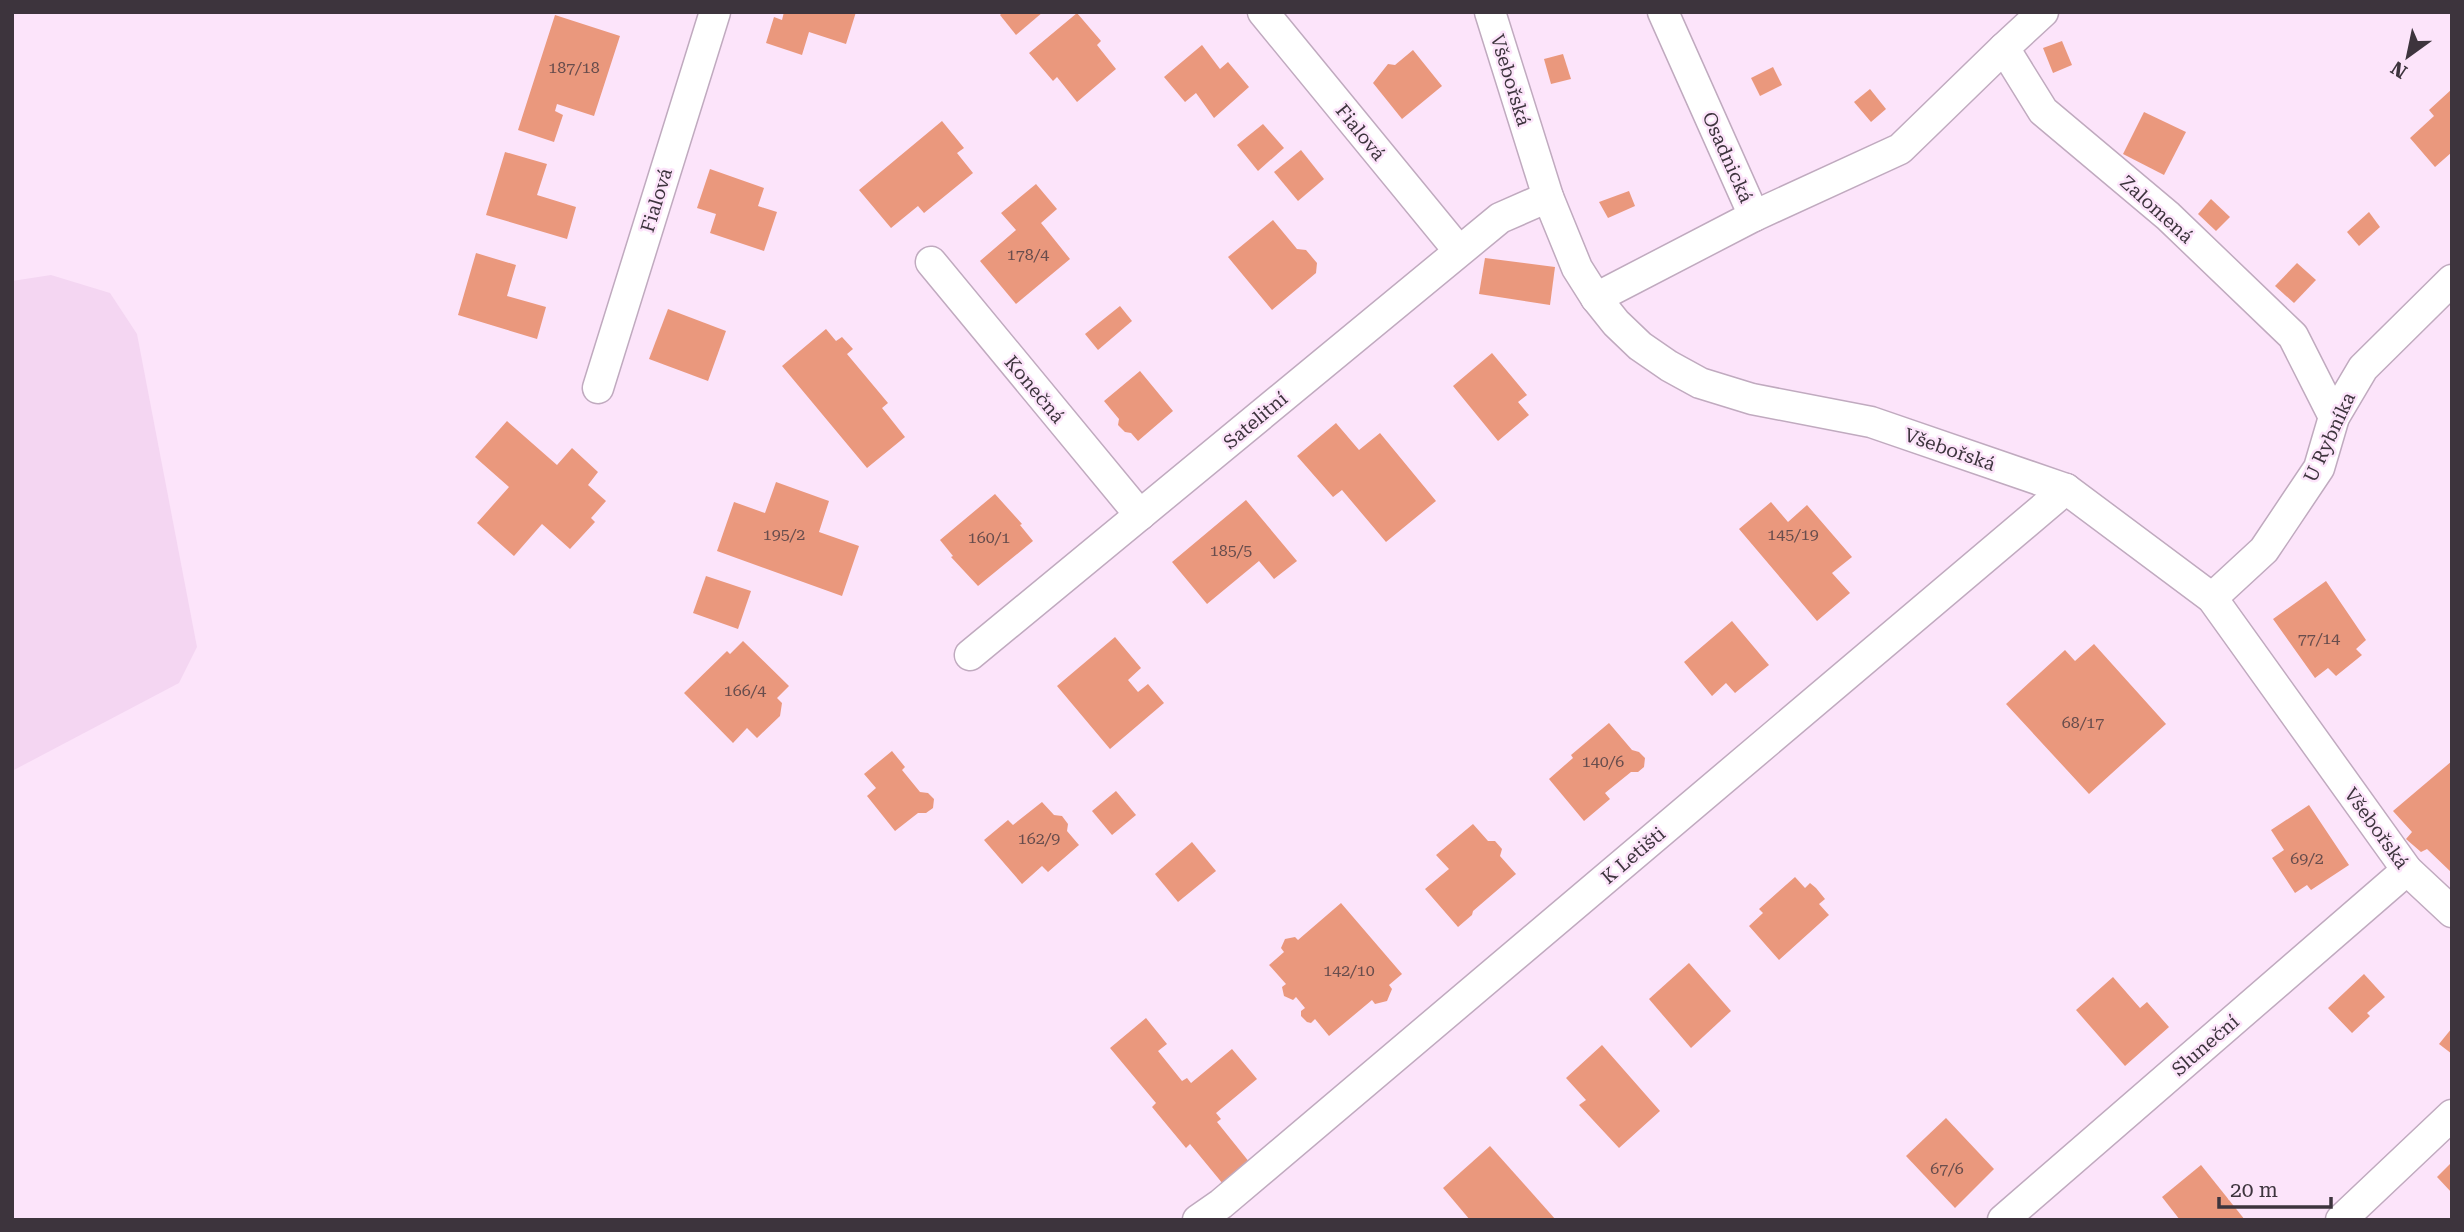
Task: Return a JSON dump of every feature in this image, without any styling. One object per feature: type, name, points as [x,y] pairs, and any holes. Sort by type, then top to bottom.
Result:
[{"type":"street","name":"Fialová","points":[[598,388],[715,12]]},
{"type":"street","name":"Fialová","points":[[1263,12],[1458,251]]},
{"type":"street","name":"Všebořská","points":[[1490,12],[1548,197],[1577,268],[1595,298],[1640,346],[1700,383],[1752,399],[1871,422],[2066,489],[2212,598],[2407,870],[2452,912]]},
{"type":"street","name":"Osadnická","points":[[1595,298],[1754,216],[1663,12]]},
{"type":"street","points":[[1754,216],[1900,149],[2043,12]]},
{"type":"street","name":"Zalomená","points":[[2004,48],[2043,111],[2168,216],[2292,336],[2333,417]]},
{"type":"street","name":"Satelitní","points":[[970,655],[1458,251],[1500,218],[1548,197]]},
{"type":"street","name":"Konečná","points":[[931,262],[1140,515]]},
{"type":"street","name":"U Rybníka","points":[[2212,598],[2264,550],[2319,468],[2333,417],[2363,368],[2452,280]]},
{"type":"street","name":"K Letišti","points":[[1198,1220],[1221,1204],[2066,489]]},
{"type":"street","name":"Sluneční","points":[[2003,1220],[2407,870]]},
{"type":"street","points":[[2342,1220],[2452,1115]]},
{"type":"shaded area","points":[[51,275],[110,293],[137,334],[197,647],[179,683],[12,771],[12,281]]},
{"type":"building","points":[[784,12],[856,12],[846,44],[809,32],[802,55],[766,43],[774,17],[782,20]]},
{"type":"building","points":[[1003,12],[1043,12],[1016,35],[1000,15]]},
{"type":"building","points":[[1077,13],[1101,41],[1097,45],[1116,69],[1077,102],[1057,77],[1053,81],[1029,53]]},
{"type":"building","points":[[555,15],[620,36],[594,116],[557,104],[555,111],[563,115],[554,142],[518,130]]},
{"type":"building","points":[[2062,41],[2072,65],[2053,73],[2043,48]]},
{"type":"building","points":[[1202,45],[1220,69],[1228,62],[1249,87],[1214,118],[1196,93],[1185,102],[1164,77]]},
{"type":"building","points":[[1413,50],[1442,86],[1402,119],[1373,83],[1388,64],[1395,65]]},
{"type":"building","points":[[1563,54],[1571,79],[1551,84],[1544,59]]},
{"type":"building","points":[[1773,67],[1782,85],[1760,96],[1751,78]]},
{"type":"building","points":[[1870,89],[1886,109],[1871,122],[1854,102]]},
{"type":"building","points":[[2452,89],[2452,152],[2435,167],[2410,138],[2434,116],[2429,110]]},
{"type":"building","points":[[2144,112],[2186,132],[2164,175],[2123,154]]},
{"type":"building","points":[[942,121],[964,148],[957,153],[973,173],[924,213],[918,206],[891,228],[859,190]]},
{"type":"building","points":[[1263,124],[1284,148],[1258,171],[1237,145]]},
{"type":"building","points":[[1301,150],[1324,179],[1298,201],[1274,172]]},
{"type":"building","points":[[505,152],[547,164],[537,195],[576,207],[567,239],[486,215]]},
{"type":"building","points":[[710,169],[764,188],[758,206],[777,212],[764,251],[710,233],[716,214],[697,208]]},
{"type":"building","points":[[1036,184],[1057,209],[1041,223],[1070,259],[1016,304],[980,261],[1016,230],[1001,213]]},
{"type":"building","points":[[1629,191],[1635,206],[1608,218],[1599,202]]},
{"type":"building","points":[[2211,199],[2230,217],[2216,231],[2198,214]]},
{"type":"building","points":[[2369,212],[2380,227],[2359,246],[2347,232]]},
{"type":"building","points":[[1273,220],[1297,249],[1306,250],[1317,263],[1316,273],[1272,310],[1228,257]]},
{"type":"building","points":[[476,253],[516,265],[507,296],[546,307],[537,339],[458,315]]},
{"type":"building","points":[[1485,258],[1555,267],[1550,305],[1479,294]]},
{"type":"building","points":[[2297,263],[2316,280],[2294,303],[2275,286]]},
{"type":"building","points":[[1120,306],[1132,321],[1098,350],[1085,334]]},
{"type":"building","points":[[668,309],[726,331],[708,381],[649,359]]},
{"type":"building","points":[[826,329],[836,341],[842,337],[853,349],[847,354],[888,403],[882,408],[905,437],[867,468],[782,366]]},
{"type":"building","points":[[1492,353],[1527,395],[1518,402],[1529,415],[1498,441],[1453,386]]},
{"type":"building","points":[[1140,371],[1173,411],[1138,441],[1118,425],[1119,419],[1104,401]]},
{"type":"building","points":[[507,421],[557,465],[572,448],[598,472],[588,485],[606,501],[591,518],[595,522],[570,549],[542,524],[514,556],[477,523],[509,487],[475,457]]},
{"type":"building","points":[[1336,423],[1359,450],[1380,433],[1436,501],[1386,542],[1342,490],[1333,497],[1297,456]]},
{"type":"building","points":[[776,482],[829,501],[819,532],[859,546],[842,596],[717,551],[734,502],[765,513]]},
{"type":"building","points":[[995,494],[1022,524],[1020,525],[1033,541],[978,586],[951,557],[953,556],[940,540]]},
{"type":"building","points":[[1246,500],[1297,561],[1274,579],[1259,561],[1207,604],[1172,562]]},
{"type":"building","points":[[1771,502],[1788,522],[1807,505],[1852,557],[1832,573],[1850,593],[1817,621],[1739,529]]},
{"type":"building","points":[[706,576],[751,591],[738,629],[693,613]]},
{"type":"building","points":[[2326,581],[2366,640],[2356,649],[2362,655],[2336,676],[2328,668],[2315,678],[2273,619]]},
{"type":"building","points":[[1732,621],[1769,665],[1735,693],[1726,683],[1712,696],[1684,662]]},
{"type":"building","points":[[1115,637],[1141,668],[1128,680],[1138,692],[1148,684],[1164,703],[1110,749],[1057,686]]},
{"type":"building","points":[[743,641],[789,686],[777,698],[782,703],[780,716],[757,738],[747,728],[733,743],[684,693],[727,651],[730,654]]},
{"type":"building","points":[[2094,644],[2166,724],[2089,794],[2006,704],[2065,650],[2075,661]]},
{"type":"building","points":[[1609,723],[1632,750],[1645,758],[1644,767],[1638,772],[1631,772],[1605,793],[1610,799],[1584,821],[1549,779],[1573,758],[1571,755]]},
{"type":"building","points":[[892,751],[905,767],[902,770],[920,792],[928,793],[934,799],[933,808],[926,813],[918,813],[895,831],[867,796],[876,788],[864,774]]},
{"type":"building","points":[[2452,761],[2452,873],[2427,849],[2421,852],[2406,839],[2412,832],[2393,811]]},
{"type":"building","points":[[1116,791],[1136,815],[1112,835],[1092,811]]},
{"type":"building","points":[[1042,802],[1054,815],[1062,816],[1068,824],[1067,831],[1079,845],[1048,872],[1042,866],[1022,884],[984,840],[1008,820],[1013,825]]},
{"type":"building","points":[[2309,805],[2349,865],[2311,890],[2307,885],[2295,893],[2272,858],[2284,850],[2271,830]]},
{"type":"building","points":[[1473,824],[1488,841],[1495,841],[1502,849],[1500,856],[1516,874],[1458,927],[1425,889],[1449,869],[1436,855]]},
{"type":"building","points":[[1192,842],[1216,871],[1178,902],[1155,874]]},
{"type":"building","points":[[1795,877],[1805,888],[1810,883],[1816,888],[1825,899],[1819,904],[1829,915],[1779,960],[1749,926],[1763,913],[1759,909]]},
{"type":"building","points":[[1341,903],[1402,974],[1389,985],[1392,989],[1387,1001],[1375,1004],[1372,1000],[1329,1036],[1315,1019],[1311,1023],[1301,1016],[1301,1011],[1305,1008],[1296,997],[1293,1000],[1284,996],[1282,987],[1286,984],[1269,965],[1284,952],[1281,948],[1285,939],[1295,937],[1298,940]]},
{"type":"building","points":[[1689,963],[1731,1011],[1691,1048],[1649,999]]},
{"type":"building","points":[[2364,974],[2385,997],[2367,1013],[2370,1016],[2352,1033],[2328,1008]]},
{"type":"building","points":[[2113,977],[2140,1008],[2147,1002],[2169,1027],[2125,1066],[2076,1010]]},
{"type":"building","points":[[1146,1018],[1167,1044],[1158,1051],[1182,1081],[1187,1078],[1191,1083],[1232,1049],[1257,1079],[1216,1113],[1221,1119],[1217,1122],[1250,1163],[1223,1184],[1190,1144],[1186,1148],[1152,1107],[1156,1103],[1110,1048]]},
{"type":"building","points":[[2452,1028],[2452,1054],[2439,1044]]},
{"type":"building","points":[[1602,1045],[1660,1111],[1619,1148],[1579,1105],[1586,1100],[1566,1078]]},
{"type":"building","points":[[1946,1118],[1994,1169],[1955,1208],[1906,1156]]},
{"type":"building","points":[[1490,1146],[1556,1220],[1470,1220],[1443,1188]]},
{"type":"building","points":[[2452,1162],[2452,1193],[2437,1177]]},
{"type":"building","points":[[2201,1165],[2245,1220],[2180,1220],[2162,1197]]}]
